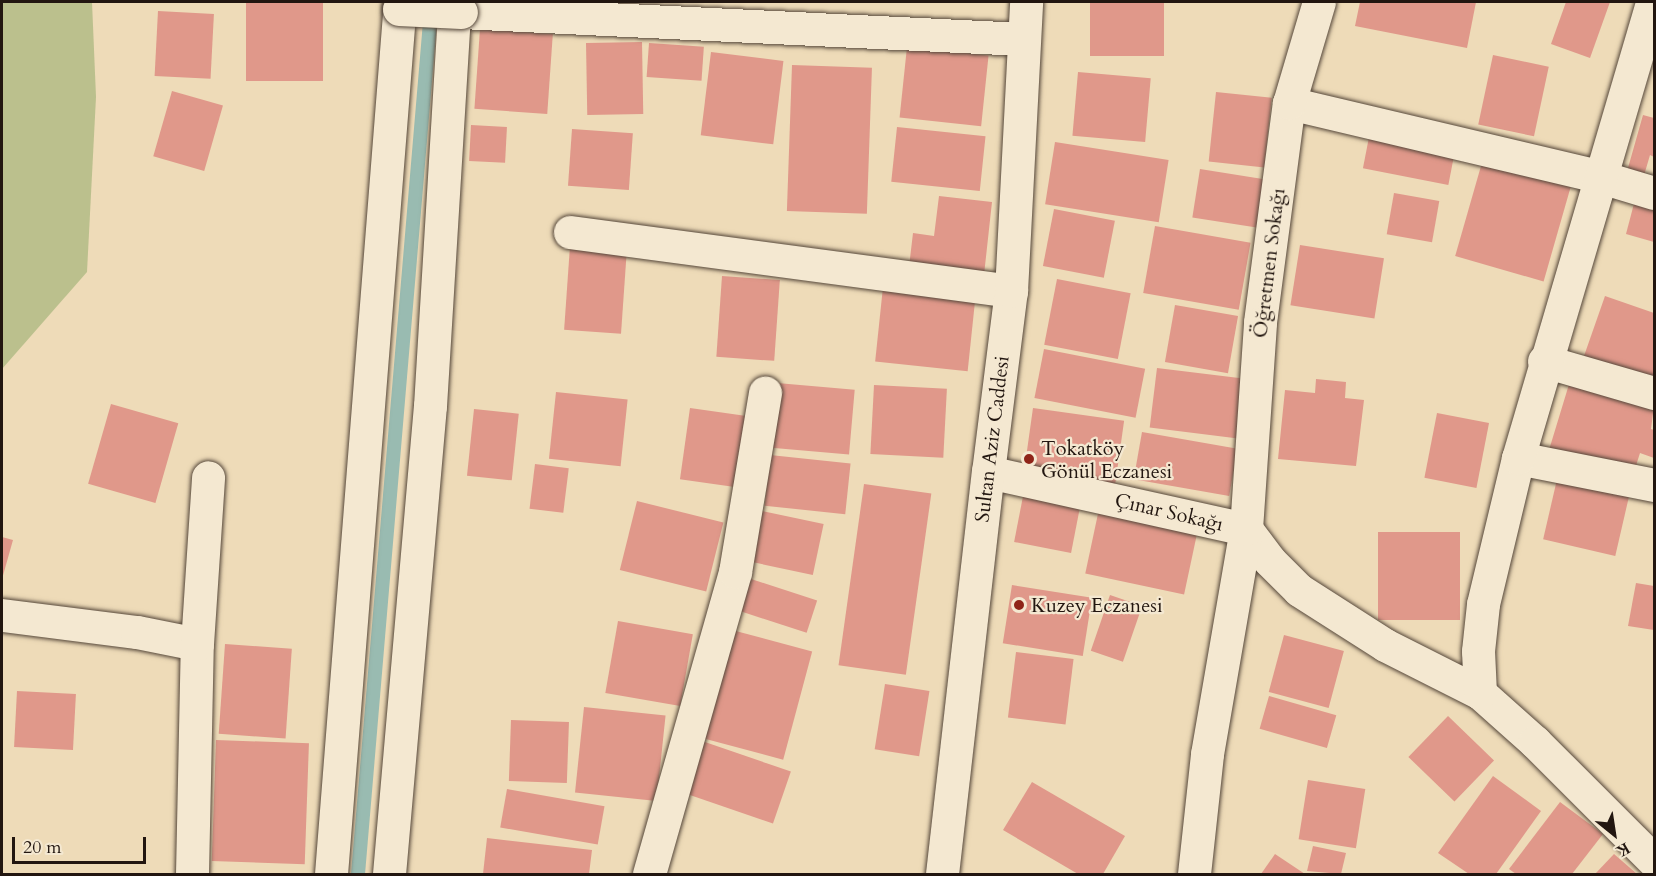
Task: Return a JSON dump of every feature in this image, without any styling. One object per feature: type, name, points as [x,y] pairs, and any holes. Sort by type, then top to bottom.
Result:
[{"type":"street","name":"Sultan Aziz Caddesi","points":[[942,874],[1011,291],[1026,2]]},
{"type":"street","name":"Öğretmen Sokağı","points":[[1194,874],[1208,754],[1246,530],[1260,322],[1289,103],[1319,2]]},
{"type":"street","points":[[1480,693],[1478,651],[1483,604],[1518,458],[1544,360],[1652,2]]},
{"type":"street","points":[[331,874],[396,4],[1023,39]]},
{"type":"street","points":[[389,874],[430,406],[458,7]]},
{"type":"street","points":[[1289,103],[1601,177],[1654,193]]},
{"type":"street","points":[[570,232],[1011,291]]},
{"type":"street","points":[[1544,360],[1654,393]]},
{"type":"street","points":[[649,874],[735,572],[765,392]]},
{"type":"street","points":[[1518,458],[1654,485]]},
{"type":"street","name":"Çınar Sokağı","points":[[988,472],[1246,530]]},
{"type":"street","points":[[192,874],[197,644],[208,477]]},
{"type":"street","points":[[1246,530],[1269,560],[1299,590],[1384,645],[1480,693],[1535,742],[1654,861]]},
{"type":"street","points":[[2,615],[137,632],[197,644]]},
{"type":"green space","points":[[2,2],[92,2],[96,97],[87,272],[2,369]]},
{"type":"building","points":[[246,2],[323,2],[323,81],[246,81]]},
{"type":"building","points":[[1090,2],[1164,2],[1164,56],[1090,56]]},
{"type":"building","points":[[1360,2],[1476,2],[1467,48],[1355,26]]},
{"type":"building","points":[[1566,2],[1610,2],[1590,58],[1551,44]]},
{"type":"building","points":[[158,11],[214,14],[211,79],[155,76]]},
{"type":"building","points":[[480,29],[553,34],[547,114],[474,109]]},
{"type":"building","points":[[642,42],[643,114],[587,115],[586,43]]},
{"type":"building","points":[[649,43],[704,47],[701,81],[647,77]]},
{"type":"building","points":[[907,47],[989,56],[981,126],[900,118]]},
{"type":"building","points":[[711,52],[783,61],[773,144],[701,135]]},
{"type":"building","points":[[1493,55],[1549,67],[1534,136],[1478,124]]},
{"type":"building","points":[[792,65],[872,68],[867,214],[787,211]]},
{"type":"building","points":[[1078,72],[1151,78],[1145,142],[1072,136]]},
{"type":"building","points":[[172,91],[223,106],[204,171],[153,156]]},
{"type":"building","points":[[1216,92],[1272,98],[1264,167],[1209,162]]},
{"type":"building","points":[[1643,115],[1654,118],[1654,157],[1650,155],[1643,179],[1626,175]]},
{"type":"building","points":[[471,125],[507,127],[505,163],[469,161]]},
{"type":"building","points":[[897,127],[986,136],[980,191],[891,182]]},
{"type":"building","points":[[572,129],[633,133],[629,190],[568,186]]},
{"type":"building","points":[[1370,132],[1455,149],[1448,185],[1363,168]]},
{"type":"building","points":[[1055,142],[1169,160],[1159,222],[1045,204]]},
{"type":"building","points":[[1483,159],[1571,184],[1544,281],[1455,256]]},
{"type":"building","points":[[1200,169],[1264,179],[1257,228],[1192,217]]},
{"type":"building","points":[[1394,193],[1439,201],[1432,242],[1387,234]]},
{"type":"building","points":[[939,196],[992,202],[984,275],[909,267],[913,233],[934,236]]},
{"type":"building","points":[[1636,196],[1654,201],[1654,242],[1626,234]]},
{"type":"building","points":[[1054,209],[1115,221],[1104,278],[1043,266]]},
{"type":"building","points":[[1155,226],[1251,243],[1239,310],[1143,293]]},
{"type":"building","points":[[1300,245],[1384,258],[1374,319],[1290,305]]},
{"type":"building","points":[[570,246],[627,250],[621,334],[564,330]]},
{"type":"building","points":[[722,276],[780,280],[774,361],[716,357]]},
{"type":"building","points":[[1057,279],[1131,293],[1118,359],[1044,345]]},
{"type":"building","points":[[883,287],[975,297],[968,371],[875,362]]},
{"type":"building","points":[[1605,296],[1654,313],[1654,380],[1584,356]]},
{"type":"building","points":[[1175,305],[1238,316],[1228,373],[1165,362]]},
{"type":"building","points":[[1044,349],[1145,369],[1136,418],[1034,398]]},
{"type":"building","points":[[1157,368],[1249,379],[1242,439],[1150,428]]},
{"type":"building","points":[[1316,379],[1346,382],[1345,398],[1364,400],[1356,466],[1278,459],[1285,390],[1315,393]]},
{"type":"building","points":[[1570,381],[1654,406],[1651,429],[1654,430],[1654,458],[1640,453],[1633,475],[1549,450]]},
{"type":"building","points":[[777,383],[855,390],[849,455],[771,448]]},
{"type":"building","points":[[874,385],[947,389],[943,458],[870,454]]},
{"type":"building","points":[[556,392],[628,400],[621,466],[549,459]]},
{"type":"building","points":[[111,404],[178,423],[155,503],[88,484]]},
{"type":"building","points":[[690,408],[746,416],[736,487],[680,479]]},
{"type":"building","points":[[1033,408],[1124,421],[1115,486],[1024,473]]},
{"type":"building","points":[[474,409],[519,414],[512,480],[467,476]]},
{"type":"building","points":[[1437,413],[1489,423],[1476,488],[1424,478]]},
{"type":"building","points":[[1142,432],[1238,449],[1229,496],[1134,479]]},
{"type":"building","points":[[770,455],[851,463],[845,514],[765,506]]},
{"type":"building","points":[[535,464],[569,468],[563,513],[530,509]]},
{"type":"building","points":[[1558,475],[1630,492],[1615,556],[1543,539]]},
{"type":"building","points":[[864,484],[931,493],[906,675],[839,665]]},
{"type":"building","points":[[1025,486],[1082,497],[1071,553],[1014,542]]},
{"type":"building","points":[[637,501],[723,523],[706,591],[620,570]]},
{"type":"building","points":[[1099,509],[1198,530],[1184,595],[1085,574]]},
{"type":"building","points":[[762,511],[824,524],[813,575],[751,562]]},
{"type":"building","points":[[1378,532],[1460,532],[1460,620],[1378,620]]},
{"type":"building","points":[[2,537],[13,540],[2,579]]},
{"type":"building","points":[[742,576],[817,600],[807,633],[731,608]]},
{"type":"building","points":[[1636,583],[1654,586],[1654,630],[1628,626]]},
{"type":"building","points":[[1012,585],[1092,598],[1083,656],[1003,643]]},
{"type":"building","points":[[1110,595],[1142,606],[1123,662],[1091,651]]},
{"type":"building","points":[[618,621],[693,634],[680,706],[605,693]]},
{"type":"building","points":[[732,630],[812,651],[783,760],[703,738]]},
{"type":"building","points":[[1284,635],[1344,651],[1329,708],[1269,692]]},
{"type":"building","points":[[225,644],[292,649],[286,738],[219,734]]},
{"type":"building","points":[[1016,652],[1074,659],[1066,725],[1008,718]]},
{"type":"building","points":[[885,684],[929,691],[919,756],[875,749]]},
{"type":"building","points":[[17,691],[76,694],[73,750],[14,747]]},
{"type":"building","points":[[1269,696],[1336,715],[1327,748],[1260,729]]},
{"type":"building","points":[[584,707],[666,716],[657,801],[575,793]]},
{"type":"building","points":[[1448,716],[1494,760],[1454,801],[1408,757]]},
{"type":"building","points":[[511,720],[569,722],[567,783],[509,781]]},
{"type":"building","points":[[216,740],[309,743],[305,864],[212,861]]},
{"type":"building","points":[[702,741],[791,772],[773,824],[684,793]]},
{"type":"building","points":[[1493,776],[1541,811],[1496,874],[1469,874],[1438,853]]},
{"type":"building","points":[[1308,780],[1365,789],[1356,848],[1299,839]]},
{"type":"building","points":[[1032,782],[1125,836],[1103,874],[1078,874],[1003,830]]},
{"type":"building","points":[[507,789],[604,806],[598,845],[500,827]]},
{"type":"building","points":[[1560,802],[1603,834],[1572,874],[1516,874],[1509,869]]},
{"type":"building","points":[[487,838],[592,850],[589,874],[483,874]]},
{"type":"building","points":[[1313,846],[1346,853],[1341,874],[1307,871]]},
{"type":"building","points":[[1275,854],[1305,874],[1261,874]]},
{"type":"building","points":[[1614,854],[1637,874],[1595,874]]},
{"type":"waterway","points":[[358,874],[431,10]]},
{"type":"place","name":"Tokatköy Gönül Eczanesi","points":[[1029,459]]},
{"type":"place","name":"Kuzey Eczanesi","points":[[1019,605]]}]
